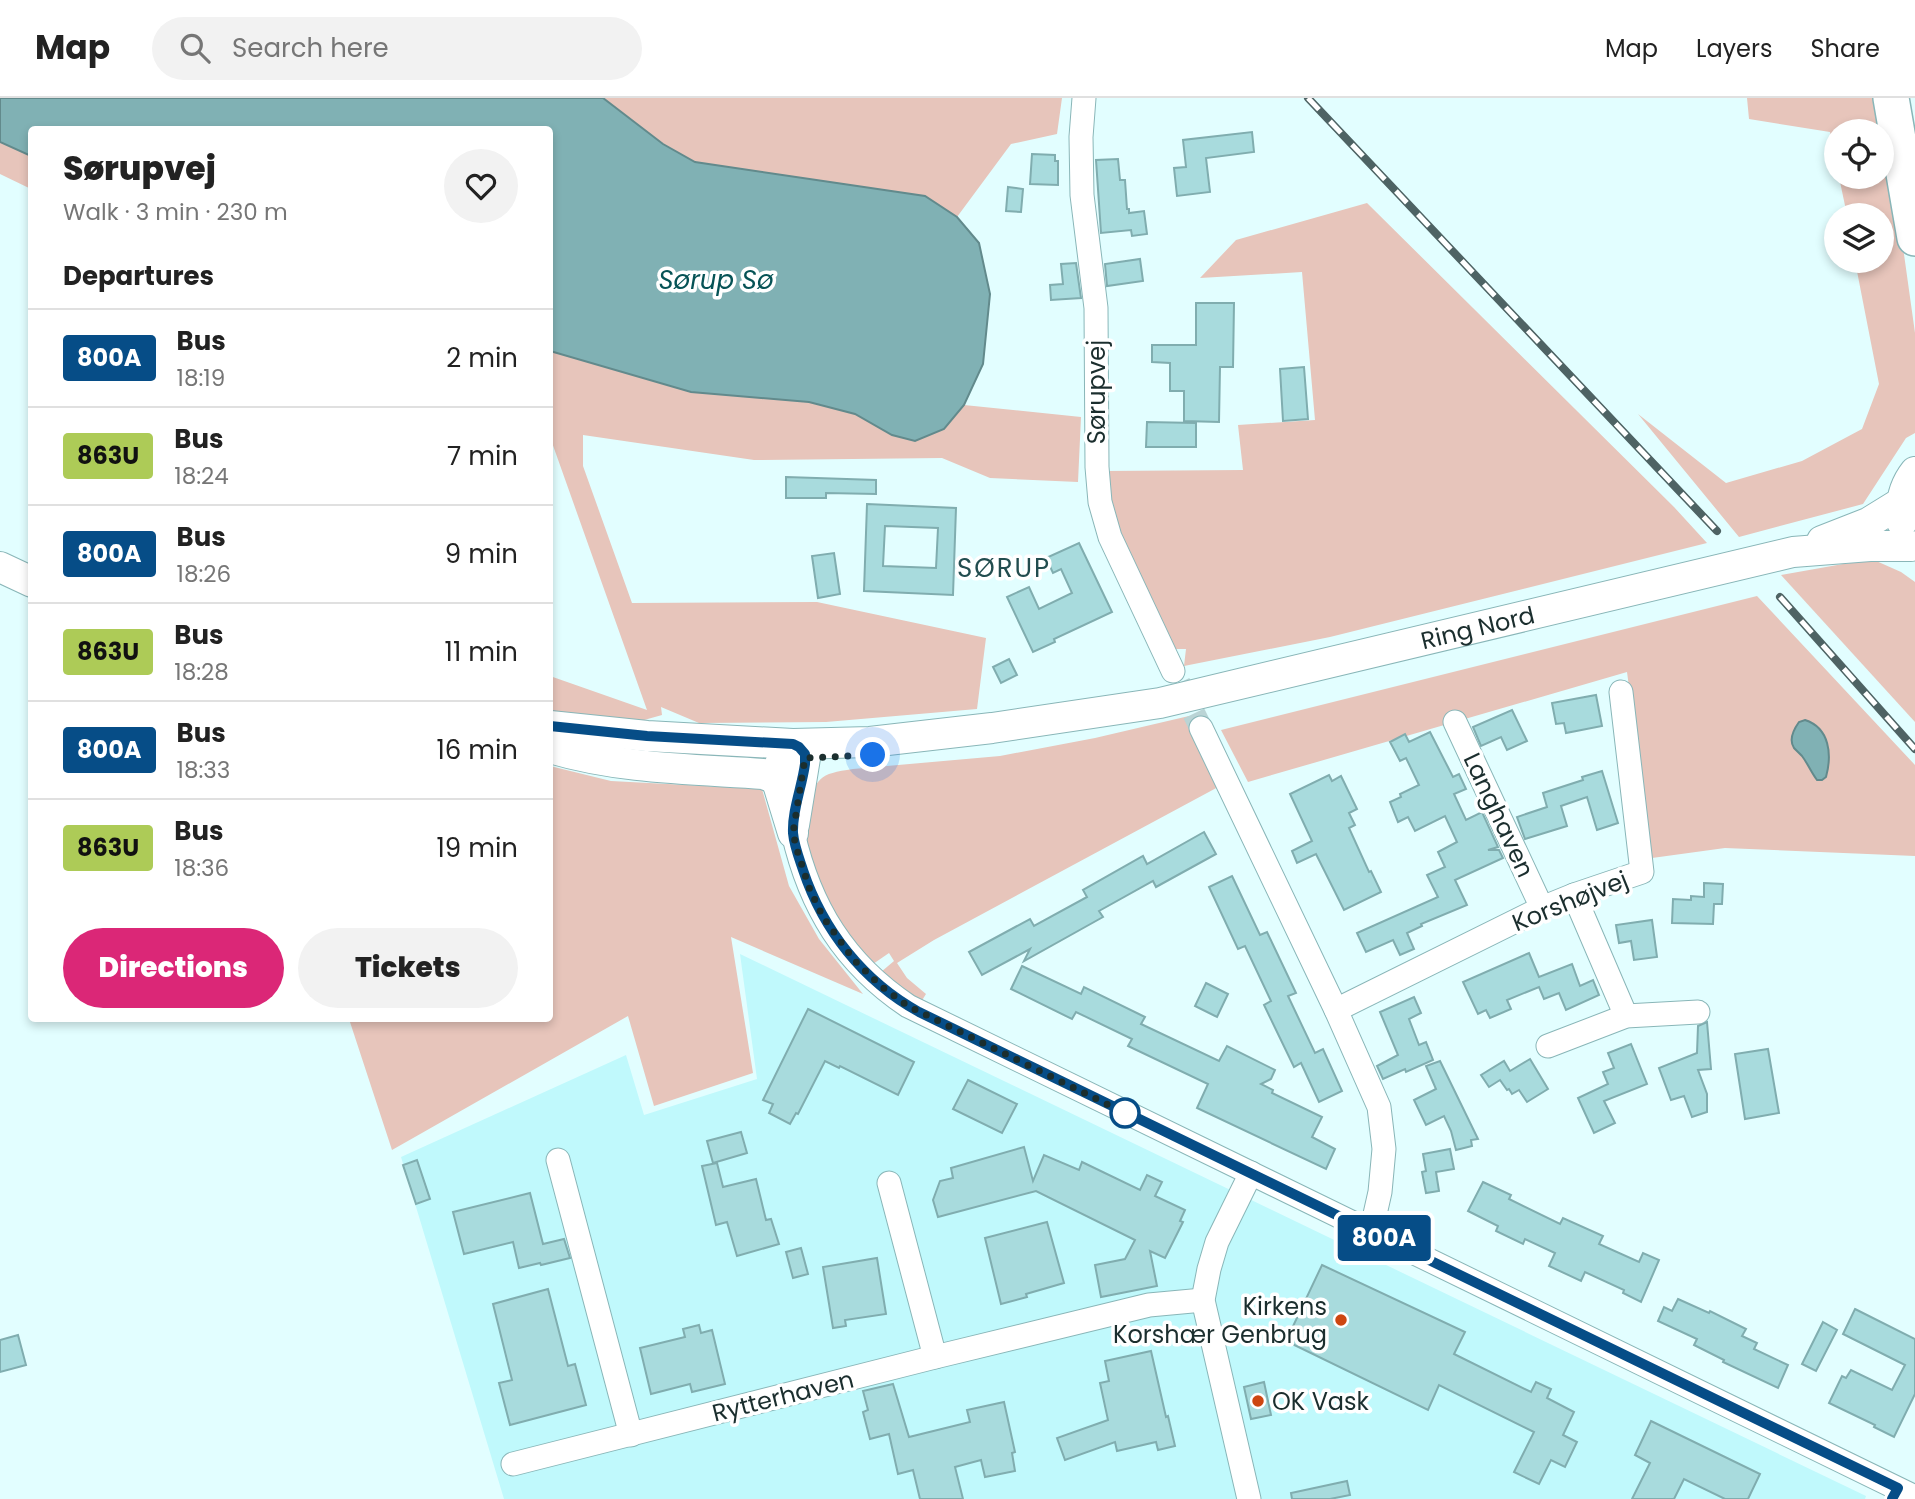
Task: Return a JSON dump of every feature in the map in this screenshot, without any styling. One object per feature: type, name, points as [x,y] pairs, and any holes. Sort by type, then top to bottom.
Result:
[{"type":"highway","points":[[1891,98],[1915,238]]},
{"type":"main road","points":[[1913,548],[1903,529],[1901,518],[1902,502],[1909,479],[1915,472]]},
{"type":"main road","name":"Ring Nord","points":[[789,761],[870,742],[948,734],[1160,703],[1793,552],[1868,523],[1902,502]]},
{"type":"main road","name":"Ring Nord","points":[[1793,552],[1870,546],[1913,548]]},
{"type":"main road","points":[[0,566],[28,580]]},
{"type":"main road","points":[[553,726],[647,736],[789,761]]},
{"type":"main road","points":[[553,740],[697,757],[789,761]]},
{"type":"main road","points":[[553,749],[599,761],[655,768],[763,774],[774,778],[789,761]]},
{"type":"main road","points":[[789,761],[793,833]]},
{"type":"street","name":"Sørupvej","points":[[1084,98],[1081,137],[1082,195],[1096,308],[1097,467],[1100,502],[1110,537],[1172,671]]},
{"type":"street","name":"Korshøjvej","points":[[1336,1010],[1542,908],[1642,873],[1621,692]]},
{"type":"street","name":"Langhaven","points":[[1455,722],[1542,908]]},
{"type":"street","points":[[1201,728],[1380,1107],[1384,1149],[1380,1192],[1371,1232]]},
{"type":"street","points":[[793,833],[810,890],[831,929],[854,960],[894,997],[919,1012],[1901,1495]]},
{"type":"street","points":[[1574,895],[1626,1016]]},
{"type":"street","points":[[1548,1046],[1626,1016],[1699,1012]]},
{"type":"street","points":[[558,1160],[631,1435]]},
{"type":"street","points":[[1249,1499],[1203,1300],[1217,1242],[1251,1174]]},
{"type":"street","points":[[889,1183],[935,1357]]},
{"type":"street","name":"Rytterhaven","points":[[513,1464],[1149,1305],[1203,1300]]},
{"type":"shaded area","points":[[603,98],[1062,98],[1057,134],[1011,144],[957,217],[925,196],[695,162],[663,144]]},
{"type":"shaded area","points":[[1747,98],[1874,98],[1878,119],[1824,119],[1824,131],[1749,119]]},
{"type":"shaded area","points":[[0,142],[28,155],[28,188],[0,174]]},
{"type":"shaded area","points":[[1842,189],[1892,189],[1902,240],[1915,333],[1915,433],[1906,438],[1863,504],[1739,537],[1638,414],[1726,483],[1802,461],[1862,429],[1879,384],[1857,273],[1894,273],[1894,203],[1844,203]]},
{"type":"shaded area","points":[[1367,203],[1674,507],[1707,543],[1330,637],[1184,666],[1186,649],[1173,649],[1112,522],[1106,471],[1243,470],[1238,425],[1315,420],[1302,272],[1200,278],[1236,240]]},
{"type":"shaded area","points":[[553,352],[691,392],[809,402],[855,414],[892,435],[944,429],[964,405],[1081,417],[1078,482],[990,478],[942,458],[754,460],[583,435],[583,466],[632,603],[817,602],[986,638],[977,709],[826,722],[699,723],[661,707],[662,715],[637,722],[553,713],[553,677],[647,710],[553,445]]},
{"type":"shaded area","points":[[1874,560],[1901,572],[1915,582],[1915,722],[1781,575]]},
{"type":"shaded area","points":[[1757,596],[1915,765],[1915,856],[1725,848],[1652,858],[1627,672],[1248,782],[1221,730]],"holes":[[[1822,730],[1828,754],[1828,770],[1826,777],[1817,780],[1803,756],[1794,748]]]},
{"type":"shaded area","points":[[1189,716],[1220,786],[934,940],[897,963],[907,978],[926,994],[921,1002],[881,972],[894,961],[889,953],[873,964],[850,936],[829,903],[814,868],[806,829],[811,800],[820,779],[853,769],[1000,756]]},
{"type":"shaded area","points":[[553,767],[611,781],[762,789],[789,886],[819,939],[863,994],[731,937],[753,1073],[654,1106],[628,1016],[392,1150],[350,1022],[553,1022]]},
{"type":"shaded area","points":[[740,954],[1866,1496],[1865,1499],[504,1499],[401,1157],[626,1055],[644,1115],[757,1079]]},
{"type":"water","name":"Sørup Sø","points":[[0,98],[603,98],[663,144],[695,162],[925,196],[957,217],[979,243],[990,294],[983,364],[964,405],[944,429],[915,441],[892,435],[855,414],[809,402],[691,392],[553,352],[553,126],[28,126],[28,155],[0,142]]},
{"type":"water","points":[[1805,720],[1820,729],[1827,743],[1828,769],[1822,780],[1817,780],[1792,745],[1795,728],[1799,722]]},
{"type":"building","points":[[1252,132],[1254,152],[1206,158],[1210,192],[1177,196],[1174,168],[1186,167],[1183,140]]},
{"type":"building","points":[[1032,154],[1055,155],[1055,161],[1058,161],[1058,185],[1030,184]]},
{"type":"building","points":[[1118,159],[1120,180],[1125,180],[1127,209],[1129,213],[1144,211],[1147,234],[1132,236],[1131,230],[1101,233],[1096,160]]},
{"type":"building","points":[[1008,187],[1023,189],[1021,212],[1006,211]]},
{"type":"building","points":[[1140,259],[1143,281],[1107,286],[1105,264]]},
{"type":"building","points":[[1076,263],[1081,298],[1051,300],[1050,285],[1063,284],[1061,264]]},
{"type":"building","points":[[1196,303],[1234,303],[1233,367],[1220,367],[1219,422],[1184,421],[1184,391],[1170,391],[1170,363],[1152,362],[1152,345],[1196,345]]},
{"type":"building","points":[[1304,367],[1308,419],[1283,421],[1280,369]]},
{"type":"building","points":[[1147,422],[1196,423],[1196,447],[1146,447]]},
{"type":"building","points":[[786,477],[876,480],[876,494],[826,493],[826,498],[786,498]]},
{"type":"building","points":[[867,504],[956,508],[953,595],[864,591]],"holes":[[[885,526],[938,528],[936,568],[883,566]]]},
{"type":"building","points":[[1079,543],[1112,612],[1054,639],[1055,642],[1033,652],[1007,597],[1029,587],[1039,609],[1072,593],[1061,569],[1053,573],[1046,558]]},
{"type":"building","points":[[834,553],[840,594],[818,598],[812,556]]},
{"type":"building","points":[[1009,659],[1017,675],[1001,683],[993,667]]},
{"type":"building","points":[[1596,695],[1602,726],[1566,733],[1564,723],[1556,724],[1552,703]]},
{"type":"building","points":[[1512,710],[1527,741],[1507,750],[1501,737],[1481,746],[1473,727]]},
{"type":"building","points":[[1430,732],[1453,777],[1459,774],[1466,789],[1454,794],[1466,820],[1482,812],[1498,847],[1488,850],[1499,850],[1503,858],[1455,880],[1467,905],[1421,924],[1422,926],[1407,933],[1414,949],[1400,955],[1393,940],[1366,952],[1357,933],[1438,897],[1427,875],[1445,867],[1438,852],[1457,842],[1445,816],[1415,831],[1408,817],[1398,822],[1390,802],[1419,785],[1406,758],[1400,761],[1390,742],[1405,734],[1409,742]]},
{"type":"building","points":[[1602,771],[1618,823],[1597,830],[1587,797],[1561,806],[1567,826],[1525,839],[1517,817],[1547,807],[1543,793]]},
{"type":"building","points":[[1329,775],[1332,781],[1341,776],[1357,809],[1349,813],[1355,825],[1349,828],[1381,892],[1344,910],[1316,854],[1297,863],[1292,851],[1312,841],[1290,794]]},
{"type":"building","points":[[1204,832],[1216,854],[1156,887],[1153,881],[1099,911],[1103,917],[1024,961],[1030,949],[982,975],[969,952],[1030,919],[1034,926],[1087,897],[1083,890],[1143,856],[1147,864]]},
{"type":"building","points":[[1232,876],[1260,935],[1267,932],[1296,993],[1288,996],[1315,1053],[1323,1049],[1342,1091],[1319,1102],[1301,1063],[1294,1067],[1264,1005],[1271,1001],[1245,946],[1238,949],[1209,887]]},
{"type":"building","points":[[1704,883],[1723,884],[1722,904],[1714,904],[1713,924],[1672,923],[1673,899],[1691,900],[1691,896],[1704,897]]},
{"type":"building","points":[[1652,920],[1657,957],[1634,960],[1631,941],[1619,943],[1616,925]]},
{"type":"building","points":[[1529,953],[1539,977],[1572,964],[1580,986],[1593,980],[1599,995],[1566,1010],[1559,993],[1544,999],[1539,987],[1507,1000],[1511,1009],[1490,1018],[1486,1010],[1478,1014],[1463,982]]},
{"type":"building","points":[[1022,966],[1081,994],[1084,987],[1145,1017],[1141,1024],[1219,1061],[1227,1046],[1275,1070],[1271,1079],[1261,1084],[1273,1090],[1272,1093],[1322,1117],[1312,1137],[1335,1149],[1326,1169],[1197,1108],[1208,1084],[1128,1046],[1132,1039],[1076,1012],[1072,1019],[1011,989]]},
{"type":"building","points":[[1206,983],[1228,994],[1217,1017],[1195,1006]]},
{"type":"building","points":[[1414,997],[1421,1013],[1409,1019],[1419,1045],[1426,1042],[1433,1060],[1383,1079],[1377,1066],[1398,1055],[1380,1012]]},
{"type":"building","points":[[808,1009],[914,1062],[898,1095],[825,1061],[798,1114],[796,1113],[790,1124],[769,1113],[773,1104],[763,1100]]},
{"type":"building","points":[[1707,1022],[1711,1069],[1698,1070],[1707,1094],[1707,1112],[1692,1117],[1684,1096],[1671,1100],[1659,1068],[1697,1053],[1698,1026]]},
{"type":"building","points":[[1631,1044],[1647,1084],[1604,1101],[1615,1123],[1594,1133],[1578,1098],[1608,1084],[1603,1072],[1614,1068],[1608,1053]]},
{"type":"building","points":[[1768,1049],[1779,1113],[1745,1119],[1735,1054]]},
{"type":"building","points":[[1530,1059],[1548,1089],[1527,1102],[1519,1090],[1512,1094],[1500,1080],[1489,1087],[1481,1075],[1504,1061],[1510,1071]]},
{"type":"building","points":[[1440,1061],[1478,1139],[1471,1140],[1472,1146],[1456,1150],[1444,1116],[1426,1125],[1414,1100],[1436,1089],[1426,1066]]},
{"type":"building","points":[[968,1080],[1017,1104],[1002,1133],[953,1109]]},
{"type":"building","points":[[741,1132],[747,1153],[713,1163],[707,1141]]},
{"type":"building","points":[[1024,1147],[1033,1181],[1044,1155],[1079,1170],[1082,1162],[1140,1190],[1147,1175],[1162,1182],[1155,1196],[1185,1210],[1180,1221],[1183,1222],[1165,1258],[1150,1251],[1157,1286],[1101,1297],[1095,1265],[1125,1259],[1135,1240],[1036,1191],[938,1217],[933,1200],[940,1181],[953,1178],[951,1168]]},
{"type":"building","points":[[1450,1149],[1454,1169],[1436,1172],[1439,1191],[1426,1193],[1422,1172],[1426,1171],[1423,1154]]},
{"type":"building","points":[[417,1160],[430,1199],[416,1204],[403,1165]]},
{"type":"building","points":[[717,1163],[723,1187],[756,1179],[766,1220],[771,1219],[779,1244],[737,1256],[727,1222],[716,1225],[702,1166]]},
{"type":"building","points":[[1483,1182],[1511,1195],[1509,1199],[1560,1224],[1563,1218],[1603,1236],[1599,1244],[1639,1262],[1643,1253],[1659,1260],[1641,1302],[1623,1293],[1624,1290],[1585,1272],[1581,1281],[1549,1266],[1555,1253],[1525,1239],[1523,1244],[1496,1231],[1498,1226],[1468,1211]]},
{"type":"building","points":[[530,1193],[543,1244],[564,1239],[570,1258],[519,1268],[513,1242],[464,1254],[453,1212]]},
{"type":"building","points":[[1047,1222],[1064,1283],[1001,1304],[985,1238]]},
{"type":"building","points":[[801,1248],[808,1274],[793,1278],[786,1252]]},
{"type":"building","points":[[877,1258],[886,1314],[845,1320],[846,1326],[833,1328],[823,1267]]},
{"type":"building","points":[[1322,1265],[1465,1332],[1454,1354],[1531,1392],[1536,1382],[1551,1389],[1547,1398],[1574,1412],[1563,1435],[1577,1442],[1565,1467],[1551,1460],[1539,1484],[1514,1472],[1534,1432],[1439,1385],[1428,1410],[1286,1341]]},
{"type":"building","points":[[548,1289],[568,1366],[575,1364],[586,1405],[510,1425],[499,1383],[512,1380],[493,1304]]},
{"type":"building","points":[[1678,1299],[1746,1329],[1742,1336],[1757,1343],[1754,1349],[1788,1365],[1778,1388],[1723,1362],[1724,1360],[1694,1345],[1697,1339],[1658,1321],[1664,1307],[1672,1311]]},
{"type":"building","points":[[1855,1309],[1915,1339],[1915,1394],[1894,1437],[1829,1403],[1842,1376],[1846,1378],[1851,1370],[1892,1390],[1905,1365],[1843,1334]]},
{"type":"building","points":[[1823,1322],[1837,1330],[1816,1371],[1802,1364]]},
{"type":"building","points":[[699,1325],[701,1333],[712,1330],[725,1384],[692,1392],[690,1384],[651,1394],[640,1348],[685,1337],[683,1329]]},
{"type":"building","points":[[18,1335],[26,1365],[0,1372],[0,1340]]},
{"type":"building","points":[[1151,1351],[1175,1446],[1158,1450],[1156,1442],[1117,1451],[1115,1442],[1065,1460],[1057,1438],[1108,1420],[1100,1383],[1109,1381],[1105,1361]]},
{"type":"building","name":"OK Vask","points":[[1264,1382],[1271,1415],[1251,1419],[1244,1387]]},
{"type":"building","points":[[893,1384],[909,1437],[970,1422],[967,1410],[1004,1402],[1015,1452],[1012,1453],[1015,1471],[985,1477],[981,1460],[955,1467],[963,1499],[920,1499],[913,1470],[898,1474],[889,1434],[870,1439],[863,1412],[868,1410],[863,1391]]},
{"type":"building","points":[[1651,1421],[1760,1474],[1748,1499],[1725,1499],[1684,1479],[1674,1499],[1632,1499],[1650,1463],[1635,1455]]},
{"type":"building","points":[[1347,1481],[1350,1495],[1330,1499],[1292,1499],[1291,1493]]},
{"type":"tunnel","points":[[1179,683],[1201,728]]},
{"type":"railway","points":[[1308,98],[1717,531]]},
{"type":"railway","points":[[1780,597],[1915,749]]},
{"type":"bus line","name":"800A","points":[[553,726],[647,736],[793,744],[799,747],[805,754],[805,764],[793,833],[810,890],[823,917],[841,944],[868,974],[894,997],[919,1012],[1898,1488],[1892,1499]]},
{"type":"place","name":"Kirkens Korshær Genbrug","points":[[1341,1320]]},
{"type":"place","name":"OK Vask","points":[[1258,1401]]},
{"type":"district","name":"SØRUP","points":[[1004,568]]},
{"type":"route","points":[[873,755],[805,758],[798,797],[793,833],[797,850],[810,890],[823,917],[841,944],[868,974],[908,1006],[1125,1113]]}]
